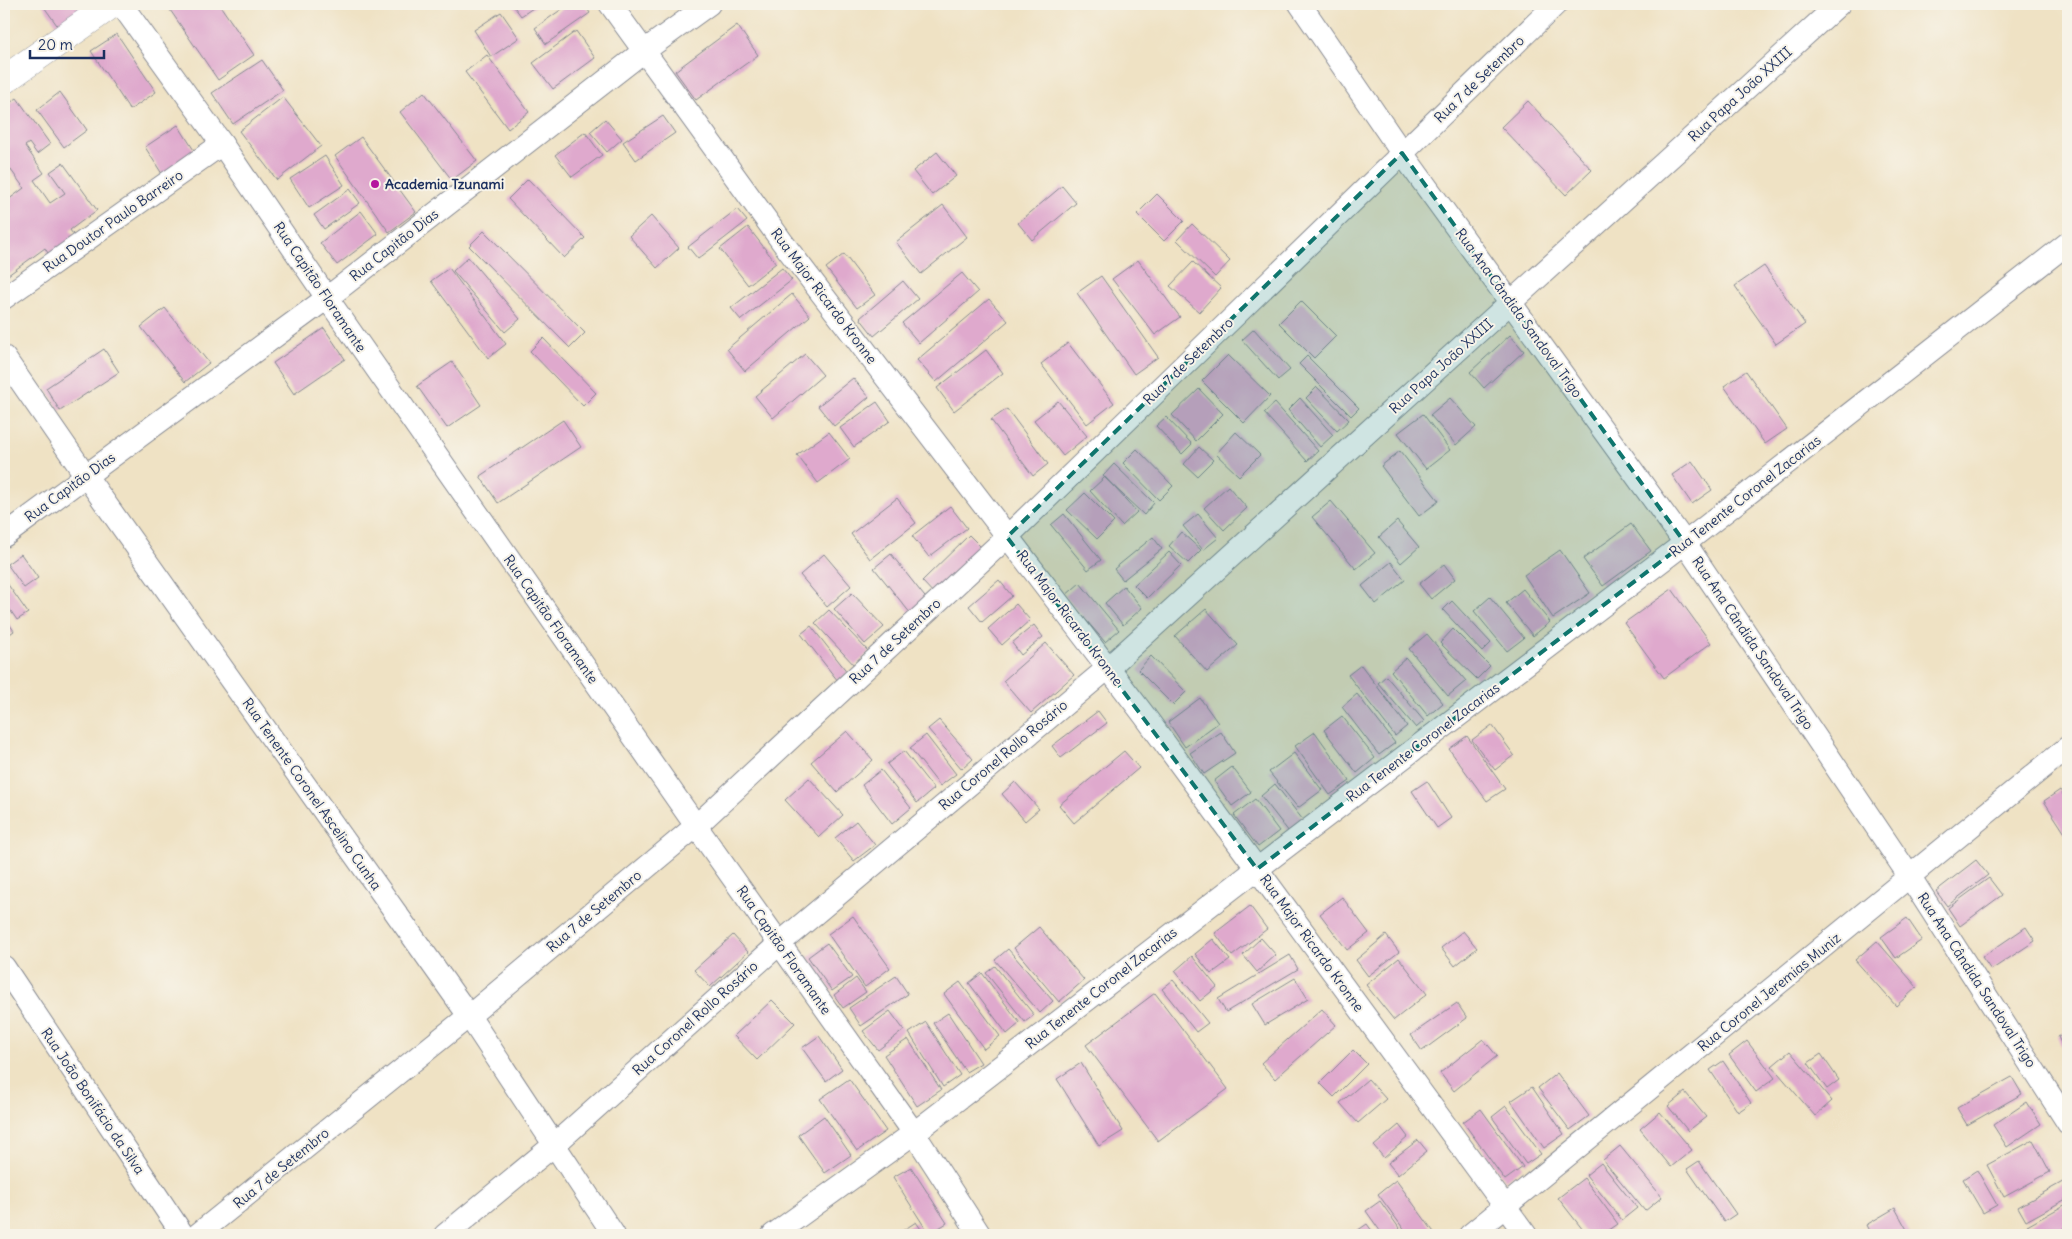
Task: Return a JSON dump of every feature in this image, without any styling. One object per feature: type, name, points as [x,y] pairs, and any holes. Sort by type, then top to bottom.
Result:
[{"type":"main road","points":[[4,80],[112,4]]},
{"type":"street","name":"Rua Capitão Floramante","points":[[121,4],[222,144],[327,298],[696,826],[914,1133],[980,1235]]},
{"type":"street","name":"Rua Major Ricardo Kronne","points":[[610,4],[783,243],[1108,668],[1526,1235]]},
{"type":"street","name":"Rua Capitão Dias","points":[[4,536],[327,298],[644,51],[709,4]]},
{"type":"street","name":"Rua Ana Cândida Sandoval Trigo","points":[[1300,4],[1402,153],[1686,543],[1910,877],[2068,1123]]},
{"type":"street","name":"Rua 7 de Setembro","points":[[197,1235],[469,1016],[696,826],[1007,537],[1556,4]]},
{"type":"street","name":"Rua Papa João XXIII","points":[[1108,668],[1839,4]]},
{"type":"street","name":"Rua Doutor Paulo Barreiro","points":[[4,298],[222,144]]},
{"type":"street","name":"Rua Tenente Coronel Zacarias","points":[[773,1235],[914,1133],[1257,868],[1686,543],[2068,242]]},
{"type":"street","name":"Rua Tenente Coronel Ascelino Cunha","points":[[4,357],[86,476],[469,1016],[614,1235]]},
{"type":"street","name":"Rua Coronel Rollo Rosário","points":[[445,1235],[554,1145],[780,943],[1108,668]]},
{"type":"street","name":"Rua Coronel Jeremias Muniz","points":[[1470,1235],[2068,747]]},
{"type":"street","name":"Rua João Bonifácio da Silva","points":[[4,967],[183,1235]]},
{"type":"highlighted area","points":[[1402,153],[1685,543],[1257,869],[1007,537]]},
{"type":"building","points":[[42,4],[91,4],[59,28]]},
{"type":"building","points":[[166,4],[219,4],[254,55],[218,80]]},
{"type":"building","points":[[512,4],[539,4],[521,16]]},
{"type":"building","points":[[569,4],[584,4],[590,13],[546,44],[535,28]]},
{"type":"building","points":[[501,12],[519,38],[491,57],[474,30]]},
{"type":"building","points":[[737,25],[758,55],[696,100],[675,71]]},
{"type":"building","points":[[576,31],[595,58],[553,89],[533,63]]},
{"type":"building","points":[[117,34],[156,92],[130,110],[91,51]]},
{"type":"building","points":[[487,55],[529,112],[508,129],[465,72]]},
{"type":"building","points":[[262,60],[283,90],[233,124],[212,93]]},
{"type":"building","points":[[60,92],[87,130],[64,147],[37,110]]},
{"type":"building","points":[[424,92],[477,161],[452,180],[400,112]]},
{"type":"building","points":[[283,97],[321,146],[277,180],[239,131]]},
{"type":"building","points":[[17,98],[50,144],[37,154],[29,143],[25,146],[44,173],[34,180],[50,203],[65,193],[50,172],[63,163],[97,210],[70,230],[75,237],[49,255],[45,248],[4,278],[4,203],[24,188],[8,166],[4,169],[4,107]]},
{"type":"building","points":[[1528,101],[1592,170],[1566,195],[1501,127]]},
{"type":"building","points":[[663,116],[675,133],[636,160],[623,142]]},
{"type":"building","points":[[605,119],[622,139],[607,152],[590,132]]},
{"type":"building","points":[[178,125],[197,155],[164,177],[145,147]]},
{"type":"building","points":[[585,132],[602,155],[572,177],[555,155]]},
{"type":"building","name":"Academia Tzunami","points":[[361,137],[416,212],[389,232],[335,156]]},
{"type":"building","points":[[937,152],[956,176],[932,195],[913,171]]},
{"type":"building","points":[[325,156],[344,185],[309,208],[290,179]]},
{"type":"building","points":[[528,179],[585,238],[564,258],[508,199]]},
{"type":"building","points":[[1062,186],[1076,203],[1032,240],[1018,223]]},
{"type":"building","points":[[350,189],[360,203],[324,229],[314,215]]},
{"type":"building","points":[[1157,194],[1184,221],[1164,241],[1137,214]]},
{"type":"building","points":[[943,205],[967,237],[921,274],[896,242]]},
{"type":"building","points":[[737,209],[747,221],[698,259],[688,247]]},
{"type":"building","points":[[361,211],[378,234],[337,265],[320,243]]},
{"type":"building","points":[[651,216],[679,248],[657,268],[629,236]]},
{"type":"building","points":[[1192,224],[1230,261],[1215,277],[1177,240]]},
{"type":"building","points":[[748,227],[776,263],[748,285],[720,249]]},
{"type":"building","points":[[484,231],[585,333],[570,348],[469,246]]},
{"type":"building","points":[[844,254],[875,295],[857,308],[826,268]]},
{"type":"building","points":[[468,257],[520,319],[505,332],[453,271]]},
{"type":"building","points":[[1138,260],[1180,317],[1155,335],[1112,279]]},
{"type":"building","points":[[1193,262],[1221,288],[1199,312],[1170,286]]},
{"type":"building","points":[[1764,266],[1805,324],[1776,344],[1735,286]]},
{"type":"building","points":[[449,268],[506,344],[488,358],[431,281]]},
{"type":"building","points":[[782,268],[792,280],[741,320],[731,308]]},
{"type":"building","points":[[962,273],[978,292],[919,343],[902,323]]},
{"type":"building","points":[[1101,276],[1158,357],[1134,374],[1077,293]]},
{"type":"building","points":[[903,281],[918,299],[874,336],[860,318]]},
{"type":"building","points":[[792,294],[810,316],[745,371],[727,349]]},
{"type":"building","points":[[989,299],[1008,321],[936,382],[917,360]]},
{"type":"building","points":[[1301,301],[1336,336],[1314,358],[1279,323]]},
{"type":"building","points":[[165,308],[209,363],[185,382],[141,327]]},
{"type":"building","points":[[324,328],[345,359],[294,394],[273,363]]},
{"type":"building","points":[[1254,329],[1290,370],[1278,380],[1242,340]]},
{"type":"building","points":[[1510,335],[1524,351],[1484,388],[1470,372]]},
{"type":"building","points":[[543,338],[596,393],[583,406],[530,351]]},
{"type":"building","points":[[1068,343],[1114,403],[1087,424],[1041,364]]},
{"type":"building","points":[[104,349],[119,372],[60,411],[46,388]]},
{"type":"building","points":[[986,350],[1003,373],[954,411],[937,388]]},
{"type":"building","points":[[805,354],[823,375],[773,418],[755,396]]},
{"type":"building","points":[[1228,355],[1270,396],[1244,423],[1202,381]]},
{"type":"building","points":[[1307,356],[1359,408],[1351,416],[1299,364]]},
{"type":"building","points":[[452,362],[481,405],[447,428],[417,386]]},
{"type":"building","points":[[1746,371],[1787,429],[1765,444],[1724,386]]},
{"type":"building","points":[[853,378],[869,397],[834,426],[818,406]]},
{"type":"building","points":[[1317,387],[1349,420],[1337,431],[1306,398]]},
{"type":"building","points":[[1199,389],[1223,414],[1196,441],[1172,415]]},
{"type":"building","points":[[1300,398],[1333,435],[1320,447],[1288,410]]},
{"type":"building","points":[[1450,398],[1476,427],[1456,445],[1430,415]]},
{"type":"building","points":[[1058,401],[1087,436],[1063,456],[1034,420]]},
{"type":"building","points":[[877,402],[890,421],[854,447],[840,428]]},
{"type":"building","points":[[1275,403],[1318,451],[1307,461],[1264,413]]},
{"type":"building","points":[[1007,409],[1048,464],[1033,476],[991,420]]},
{"type":"building","points":[[1423,414],[1450,450],[1426,469],[1398,433]]},
{"type":"building","points":[[1166,417],[1192,444],[1182,454],[1156,426]]},
{"type":"building","points":[[563,420],[581,447],[498,503],[480,476]]},
{"type":"building","points":[[829,432],[850,459],[818,483],[797,455]]},
{"type":"building","points":[[1236,432],[1260,455],[1239,476],[1216,454]]},
{"type":"building","points":[[1199,447],[1213,460],[1197,476],[1184,464]]},
{"type":"building","points":[[1137,449],[1173,486],[1159,500],[1123,463]]},
{"type":"building","points":[[1400,451],[1439,501],[1419,516],[1381,466]]},
{"type":"building","points":[[1692,461],[1712,490],[1692,504],[1672,475]]},
{"type":"building","points":[[1114,464],[1154,503],[1144,515],[1103,476]]},
{"type":"building","points":[[1105,477],[1137,512],[1122,526],[1090,491]]},
{"type":"building","points":[[1228,486],[1247,508],[1224,530],[1204,508]]},
{"type":"building","points":[[1085,493],[1114,522],[1097,539],[1067,510]]},
{"type":"building","points":[[897,498],[916,523],[870,559],[851,534]]},
{"type":"building","points":[[1331,501],[1375,553],[1356,569],[1312,517]]},
{"type":"building","points":[[950,506],[967,528],[929,557],[912,536]]},
{"type":"building","points":[[1064,514],[1101,560],[1088,570],[1051,525]]},
{"type":"building","points":[[1198,514],[1218,538],[1203,550],[1183,526]]},
{"type":"building","points":[[1397,521],[1419,547],[1401,563],[1379,537]]},
{"type":"building","points":[[1631,524],[1651,551],[1603,586],[1583,559]]},
{"type":"building","points":[[1181,532],[1201,550],[1188,563],[1169,546]]},
{"type":"building","points":[[969,535],[983,549],[936,596],[922,581]]},
{"type":"building","points":[[1153,537],[1162,549],[1123,580],[1114,569]]},
{"type":"building","points":[[1560,550],[1590,593],[1553,618],[1524,575]]},
{"type":"building","points":[[1169,552],[1181,565],[1147,598],[1134,585]]},
{"type":"building","points":[[21,554],[38,578],[24,588],[7,564]]},
{"type":"building","points":[[824,554],[851,586],[827,607],[800,575]]},
{"type":"building","points":[[891,554],[928,601],[911,614],[874,568]]},
{"type":"building","points":[[1391,562],[1405,580],[1376,604],[1362,586]]},
{"type":"building","points":[[1444,564],[1455,579],[1431,599],[1419,584]]},
{"type":"building","points":[[4,579],[28,613],[17,620],[4,601]]},
{"type":"building","points":[[999,580],[1012,596],[982,622],[969,606]]},
{"type":"building","points":[[1080,583],[1119,630],[1105,642],[1065,596]]},
{"type":"building","points":[[1124,586],[1142,608],[1123,625],[1105,603]]},
{"type":"building","points":[[1523,589],[1550,622],[1533,636],[1506,603]]},
{"type":"building","points":[[1672,589],[1711,643],[1664,678],[1624,623]]},
{"type":"building","points":[[852,593],[884,627],[865,644],[834,609]]},
{"type":"building","points":[[1490,597],[1524,638],[1507,651],[1474,611]]},
{"type":"building","points":[[1452,601],[1491,643],[1482,652],[1443,610]]},
{"type":"building","points":[[1016,604],[1030,620],[1002,645],[988,629]]},
{"type":"building","points":[[1206,609],[1238,645],[1207,672],[1175,636]]},
{"type":"building","points":[[829,610],[869,652],[855,666],[815,623]]},
{"type":"building","points":[[4,616],[14,631],[4,638]]},
{"type":"building","points":[[1034,625],[1043,637],[1021,655],[1012,643]]},
{"type":"building","points":[[811,626],[848,673],[838,681],[801,634]]},
{"type":"building","points":[[1453,629],[1490,666],[1477,679],[1440,643]]},
{"type":"building","points":[[1427,634],[1466,681],[1448,696],[1409,649]]},
{"type":"building","points":[[1046,643],[1074,675],[1031,713],[1003,681]]},
{"type":"building","points":[[1151,656],[1186,692],[1173,705],[1138,670]]},
{"type":"building","points":[[1406,658],[1443,703],[1428,716],[1391,671]]},
{"type":"building","points":[[1361,665],[1407,726],[1395,736],[1348,675]]},
{"type":"building","points":[[1386,676],[1424,721],[1416,728],[1378,683]]},
{"type":"building","points":[[1357,694],[1395,743],[1379,755],[1342,707]]},
{"type":"building","points":[[1200,698],[1218,723],[1185,747],[1168,722]]},
{"type":"building","points":[[1098,711],[1107,723],[1061,758],[1052,746]]},
{"type":"building","points":[[1342,716],[1375,758],[1357,773],[1324,730]]},
{"type":"building","points":[[939,720],[973,759],[962,769],[928,729]]},
{"type":"building","points":[[1492,725],[1514,755],[1495,770],[1472,740]]},
{"type":"building","points":[[847,731],[873,760],[837,792],[811,762]]},
{"type":"building","points":[[1221,732],[1235,753],[1204,774],[1190,753]]},
{"type":"building","points":[[1315,732],[1350,781],[1330,795],[1295,746]]},
{"type":"building","points":[[926,735],[956,774],[940,786],[910,748]]},
{"type":"building","points":[[1467,736],[1505,789],[1487,801],[1449,749]]},
{"type":"building","points":[[904,751],[934,789],[917,803],[887,764]]},
{"type":"building","points":[[1124,751],[1139,768],[1074,823],[1059,805]]},
{"type":"building","points":[[1294,753],[1322,790],[1298,808],[1269,772]]},
{"type":"building","points":[[1232,767],[1251,792],[1232,806],[1214,781]]},
{"type":"building","points":[[881,770],[911,808],[892,824],[862,785]]},
{"type":"building","points":[[809,778],[843,815],[819,837],[785,800]]},
{"type":"building","points":[[1427,781],[1451,818],[1437,828],[1412,791]]},
{"type":"building","points":[[1015,782],[1039,809],[1025,821],[1002,794]]},
{"type":"building","points":[[1275,784],[1303,820],[1289,832],[1261,796]]},
{"type":"building","points":[[2060,790],[2068,802],[2068,838],[2044,801]]},
{"type":"building","points":[[1255,799],[1279,831],[1258,847],[1234,815]]},
{"type":"building","points":[[856,821],[875,845],[854,861],[835,838]]},
{"type":"building","points":[[1976,860],[1988,875],[1947,906],[1936,891]]},
{"type":"building","points":[[1989,878],[2002,895],[1960,926],[1948,908]]},
{"type":"building","points":[[1342,897],[1369,933],[1347,950],[1320,914]]},
{"type":"building","points":[[1250,906],[1267,929],[1232,956],[1215,933]]},
{"type":"building","points":[[853,916],[890,968],[865,987],[828,934]]},
{"type":"building","points":[[1907,918],[1922,940],[1896,958],[1881,937]]},
{"type":"building","points":[[1039,927],[1084,980],[1059,1002],[1014,948]]},
{"type":"building","points":[[2026,927],[2035,941],[1991,970],[1982,957]]},
{"type":"building","points":[[1463,931],[1477,948],[1455,966],[1441,948]]},
{"type":"building","points":[[733,935],[748,952],[710,987],[694,970]]},
{"type":"building","points":[[1386,935],[1399,952],[1368,976],[1356,960]]},
{"type":"building","points":[[1261,938],[1276,955],[1257,972],[1243,955]]},
{"type":"building","points":[[1213,939],[1230,960],[1211,974],[1195,954]]},
{"type":"building","points":[[1877,941],[1917,987],[1896,1006],[1855,960]]},
{"type":"building","points":[[827,943],[852,977],[832,991],[808,957]]},
{"type":"building","points":[[1008,949],[1053,1001],[1040,1013],[995,960]]},
{"type":"building","points":[[1290,955],[1298,969],[1226,1012],[1218,999]]},
{"type":"building","points":[[1192,956],[1217,987],[1200,1001],[1175,971]]},
{"type":"building","points":[[1399,958],[1427,994],[1394,1020],[1366,985]]},
{"type":"building","points":[[995,966],[1034,1015],[1025,1022],[986,973]]},
{"type":"building","points":[[982,973],[1020,1023],[1007,1034],[969,983]]},
{"type":"building","points":[[896,976],[908,994],[861,1026],[849,1008]]},
{"type":"building","points":[[856,978],[866,992],[843,1008],[834,995]]},
{"type":"building","points":[[1295,978],[1308,999],[1265,1025],[1252,1004]]},
{"type":"building","points":[[1173,980],[1208,1023],[1196,1032],[1162,989]]},
{"type":"building","points":[[960,982],[1000,1036],[984,1049],[944,994]]},
{"type":"building","points":[[1155,993],[1228,1089],[1158,1141],[1086,1045]]},
{"type":"building","points":[[772,1000],[795,1023],[757,1060],[734,1036]]},
{"type":"building","points":[[1457,1003],[1467,1018],[1422,1051],[1411,1035]]},
{"type":"building","points":[[1322,1009],[1336,1025],[1275,1079],[1261,1063]]},
{"type":"building","points":[[890,1011],[904,1030],[878,1050],[863,1031]]},
{"type":"building","points":[[948,1013],[981,1063],[966,1072],[933,1023]]},
{"type":"building","points":[[926,1022],[960,1075],[943,1087],[909,1033]]},
{"type":"building","points":[[2068,1031],[2068,1057],[2058,1037]]},
{"type":"building","points":[[819,1036],[842,1069],[826,1081],[802,1048]]},
{"type":"building","points":[[908,1039],[941,1090],[917,1106],[884,1055]]},
{"type":"building","points":[[1483,1039],[1497,1056],[1454,1091],[1440,1073]]},
{"type":"building","points":[[1747,1041],[1775,1078],[1756,1092],[1729,1055]]},
{"type":"building","points":[[1353,1050],[1367,1064],[1334,1097],[1320,1083]]},
{"type":"building","points":[[1790,1051],[1832,1101],[1815,1116],[1772,1066]]},
{"type":"building","points":[[1821,1054],[1839,1080],[1827,1089],[1808,1063]]},
{"type":"building","points":[[1723,1061],[1751,1103],[1738,1112],[1710,1070]]},
{"type":"building","points":[[1081,1063],[1123,1131],[1099,1146],[1057,1079]]},
{"type":"building","points":[[1557,1073],[1589,1116],[1570,1130],[1538,1088]]},
{"type":"building","points":[[2012,1077],[2022,1094],[1967,1125],[1957,1108]]},
{"type":"building","points":[[849,1079],[886,1131],[857,1151],[820,1099]]},
{"type":"building","points":[[1368,1079],[1386,1099],[1358,1123],[1340,1103]]},
{"type":"building","points":[[1532,1087],[1564,1134],[1544,1148],[1511,1101]]},
{"type":"building","points":[[1685,1092],[1706,1117],[1688,1131],[1668,1106]]},
{"type":"building","points":[[2027,1102],[2041,1124],[2007,1147],[1993,1125]]},
{"type":"building","points":[[1506,1106],[1541,1154],[1526,1164],[1492,1117]]},
{"type":"building","points":[[1481,1109],[1523,1167],[1505,1180],[1463,1122]]},
{"type":"building","points":[[1660,1112],[1692,1150],[1671,1167],[1640,1129]]},
{"type":"building","points":[[824,1116],[851,1155],[825,1173],[798,1135]]},
{"type":"building","points":[[1399,1125],[1408,1137],[1384,1158],[1374,1146]]},
{"type":"building","points":[[1418,1140],[1427,1151],[1398,1175],[1388,1163]]},
{"type":"building","points":[[2033,1140],[2050,1172],[2004,1197],[1987,1165]]},
{"type":"building","points":[[1620,1146],[1662,1197],[1645,1211],[1603,1160]]},
{"type":"building","points":[[1699,1161],[1736,1214],[1724,1222],[1687,1169]]},
{"type":"building","points":[[1601,1163],[1637,1208],[1622,1220],[1586,1175]]},
{"type":"building","points":[[911,1167],[947,1223],[929,1234],[893,1177]]},
{"type":"building","points":[[1977,1170],[1997,1205],[1983,1213],[1963,1179]]},
{"type":"building","points":[[1584,1178],[1618,1224],[1602,1235],[1587,1235],[1558,1198]]},
{"type":"building","points":[[2068,1179],[2068,1198],[2026,1221],[2018,1207]]},
{"type":"building","points":[[1396,1180],[1436,1235],[1408,1235],[1378,1194]]},
{"type":"building","points":[[1380,1201],[1404,1235],[1383,1235],[1366,1211]]},
{"type":"building","points":[[2068,1203],[2068,1226],[2052,1235],[2023,1235],[2020,1230]]},
{"type":"building","points":[[1895,1208],[1910,1235],[1871,1235],[1866,1225]]},
{"type":"building","points":[[916,1222],[925,1235],[896,1235]]},
{"type":"building","points":[[1367,1224],[1375,1235],[1351,1235]]},
{"type":"place","name":"Academia Tzunami","points":[[375,184]]}]
